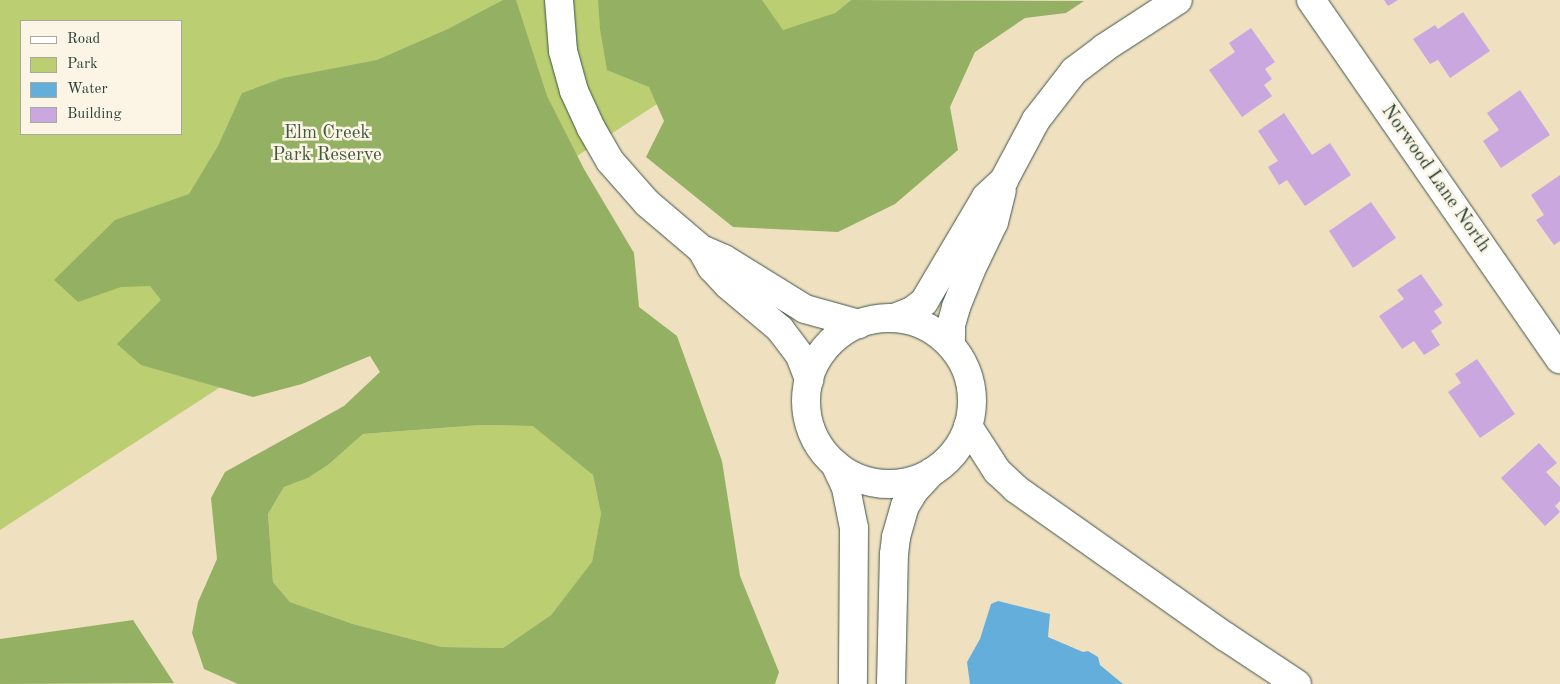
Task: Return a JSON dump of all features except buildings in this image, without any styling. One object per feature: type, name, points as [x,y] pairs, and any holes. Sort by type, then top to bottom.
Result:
[{"type":"main road","points":[[559,0],[563,51],[574,91],[591,128],[610,161],[647,203],[701,249],[724,259],[805,309],[859,324]]},
{"type":"main road","points":[[950,345],[951,324],[956,307],[970,272],[994,222],[1004,180],[1036,120],[1074,71],[1104,48],[1178,0]]},
{"type":"main road","name":"Norwood Lane North","points":[[1311,0],[1560,359]]},
{"type":"main road","points":[[853,684],[854,528],[846,488],[835,464],[820,446],[810,426],[806,403],[809,380],[816,362],[827,346],[842,333],[859,324],[894,318],[912,311],[924,302],[986,197],[1004,180]]},
{"type":"main road","points":[[701,249],[712,268],[728,285],[780,329],[800,356],[809,380]]},
{"type":"main road","points":[[891,684],[896,537],[905,506],[914,491],[933,471],[948,459],[960,444],[968,426],[972,404],[970,383],[963,362],[950,345],[934,331],[915,322],[894,318]]},
{"type":"main road","points":[[968,426],[997,471],[1016,489],[1226,637],[1297,684]]},
{"type":"main road","points":[[835,464],[857,477],[882,483],[909,482],[933,471]]},
{"type":"green space","name":"Elm Creek Park Reserve","points":[[0,0],[851,0],[835,13],[805,24],[783,30],[779,25],[0,530]]},
{"type":"green space","points":[[503,0],[516,0],[547,96],[584,169],[634,253],[639,307],[677,336],[722,461],[740,576],[779,672],[775,684],[238,684],[204,669],[192,633],[198,602],[217,559],[211,498],[225,472],[344,406],[380,372],[370,356],[302,384],[253,397],[141,365],[117,344],[161,300],[150,286],[121,287],[78,302],[54,280],[115,220],[189,194],[218,146],[242,93],[283,78],[377,60],[448,29]],"holes":[[[481,425],[533,426],[593,475],[601,514],[592,562],[551,615],[503,648],[442,647],[353,624],[290,602],[273,582],[268,514],[284,487],[308,478],[328,465],[363,434]]]},
{"type":"green space","points":[[598,0],[762,0],[783,30],[835,13],[851,0],[1084,1],[1066,13],[1025,18],[975,52],[950,107],[958,150],[895,204],[838,232],[733,227],[646,157],[664,121],[649,87],[607,70],[600,29]]},
{"type":"green space","points":[[481,425],[541,426],[593,475],[601,514],[592,563],[551,615],[503,648],[442,647],[353,624],[290,602],[273,582],[268,514],[284,487],[308,478],[328,465],[363,434]]},
{"type":"green space","points":[[133,620],[174,683],[0,684],[0,639]]},
{"type":"water","points":[[998,601],[1050,614],[1048,637],[1083,652],[1088,651],[1098,657],[1100,665],[1123,684],[970,684],[967,662],[980,639],[991,604]]}]
